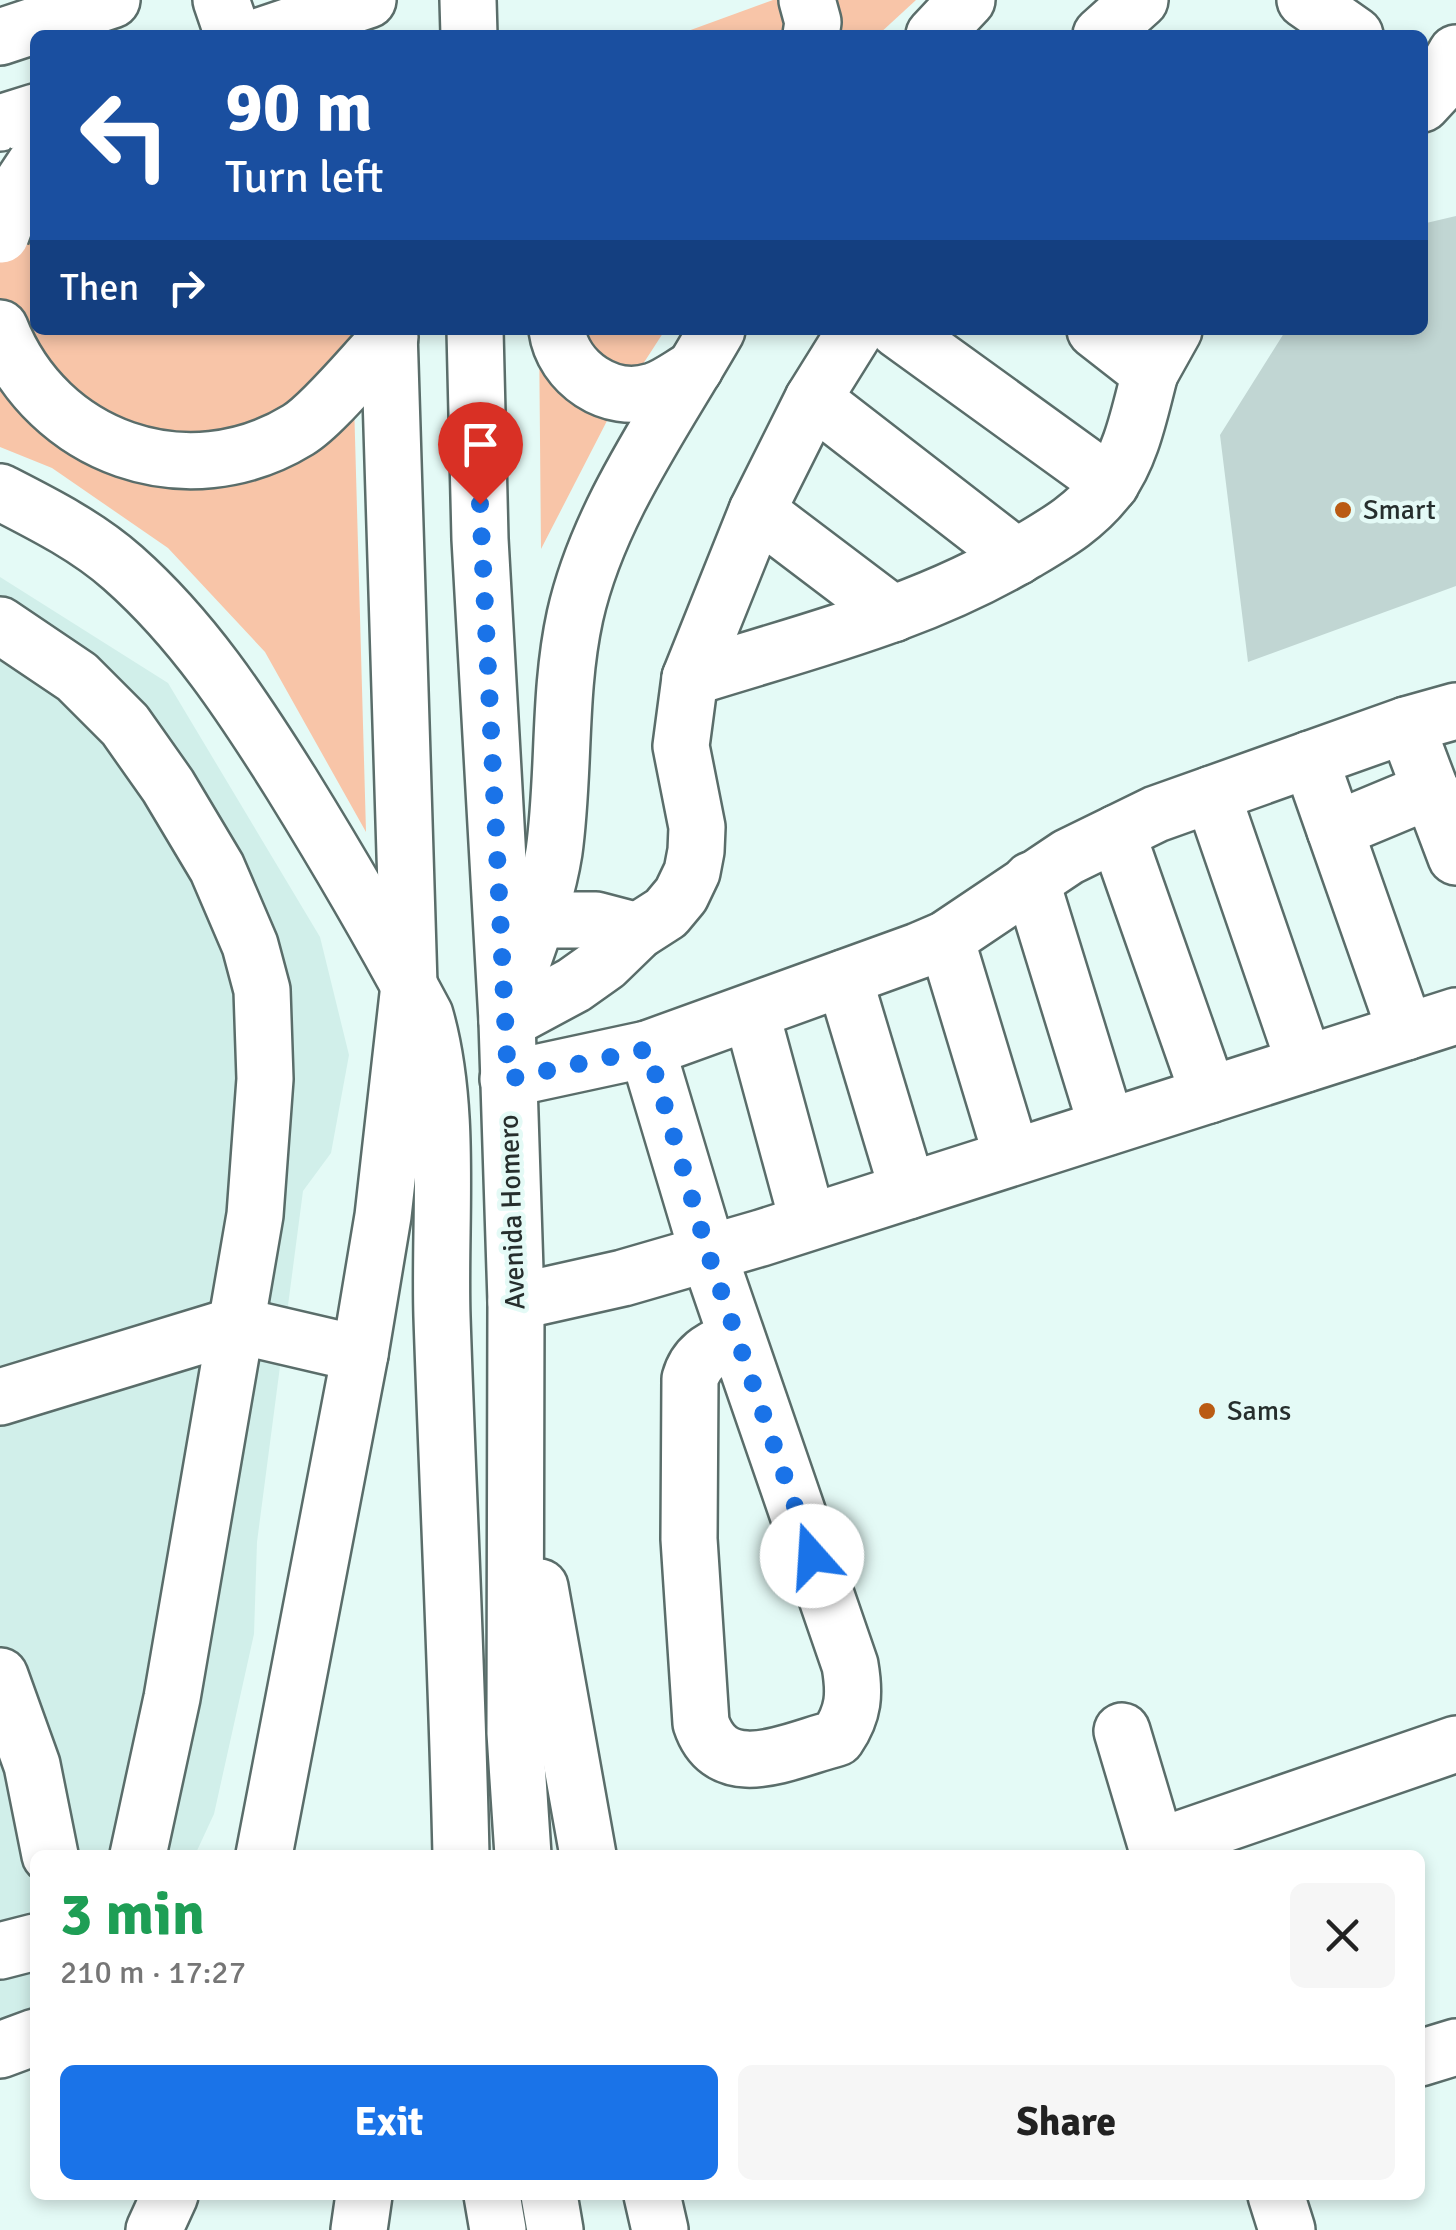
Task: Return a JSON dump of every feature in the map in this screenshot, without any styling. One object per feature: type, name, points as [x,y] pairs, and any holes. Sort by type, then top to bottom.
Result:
[{"type":"main road","points":[[221,0],[231,30]]},
{"type":"main road","points":[[278,30],[368,0]]},
{"type":"main road","points":[[382,0],[382,30]]},
{"type":"main road","points":[[468,0],[469,30]]},
{"type":"main road","points":[[807,0],[814,22],[812,30]]},
{"type":"main road","points":[[939,30],[967,0]]},
{"type":"main road","points":[[1305,0],[1349,30]]},
{"type":"main road","points":[[0,37],[74,5]]},
{"type":"main road","points":[[0,124],[30,114]]},
{"type":"main road","points":[[0,245],[17,191],[30,172]]},
{"type":"main road","points":[[0,207],[30,198]]},
{"type":"main road","points":[[0,328],[13,361],[38,394],[69,422],[106,442],[151,457],[192,460],[234,457],[263,448],[302,428],[388,335]]},
{"type":"main road","points":[[265,1850],[384,1216],[409,985],[390,335]]},
{"type":"main road","name":"Avenida Homero","points":[[475,335],[480,539],[507,1015],[516,1302],[515,1733],[523,1850]]},
{"type":"main road","points":[[560,335],[569,364],[595,386],[624,393],[652,392],[706,349]]},
{"type":"main road","points":[[507,1015],[605,964],[638,931],[666,913],[681,895],[694,861],[697,827],[681,746],[690,678],[757,512],[813,398],[853,335]]},
{"type":"main road","points":[[905,335],[1110,484]]},
{"type":"main road","points":[[690,678],[893,614],[958,589],[1077,521],[1110,484],[1132,438],[1162,352],[1110,335]]},
{"type":"main road","points":[[507,1015],[554,850],[562,708],[576,614],[619,502],[706,349]]},
{"type":"main road","points":[[813,398],[1017,557]]},
{"type":"main road","points":[[0,492],[66,526],[108,556],[174,618],[234,691],[320,830],[424,1015],[432,1040],[440,1148],[460,1850]]},
{"type":"main road","points":[[757,512],[893,614]]},
{"type":"main road","points":[[0,626],[77,677],[125,725],[168,786],[217,868],[250,945],[262,990],[266,1080],[258,1196],[172,1698],[139,1850]]},
{"type":"main road","points":[[508,1079],[648,1049],[946,939],[1031,880],[1156,814],[1431,718],[1431,790],[1456,857]]},
{"type":"main road","points":[[516,1302],[624,1278],[708,1253],[1431,1024],[1335,830],[1310,759]]},
{"type":"main road","points":[[1335,830],[1431,790]]},
{"type":"main road","points":[[1212,794],[1305,1064]]},
{"type":"main road","points":[[1116,833],[1209,1094]]},
{"type":"main road","points":[[1031,880],[1107,1127]]},
{"type":"main road","points":[[537,920],[596,920],[638,931]]},
{"type":"main road","points":[[946,939],[1012,1157]]},
{"type":"main road","points":[[844,978],[908,1191]]},
{"type":"main road","points":[[751,1012],[808,1222]]},
{"type":"main road","points":[[648,1049],[708,1253],[850,1664],[852,1710],[836,1738],[751,1761],[731,1759],[718,1750],[706,1738],[700,1723],[689,1538],[690,1379],[703,1354],[737,1337]]},
{"type":"main road","points":[[0,1397],[236,1325],[360,1354]]},
{"type":"main road","points":[[517,1466],[577,1777],[587,1850]]},
{"type":"main road","points":[[0,1676],[32,1766],[49,1850]]},
{"type":"main road","points":[[1122,1732],[1158,1850]]},
{"type":"main road","points":[[1161,1850],[1456,1744]]},
{"type":"main road","points":[[0,1951],[30,1943]]},
{"type":"main road","points":[[0,2050],[30,2039]]},
{"type":"main road","points":[[1425,2056],[1456,2046]]},
{"type":"main road","points":[[154,2230],[168,2200]]},
{"type":"main road","points":[[360,2230],[363,2200]]},
{"type":"main road","points":[[493,2200],[498,2230]]},
{"type":"main road","points":[[550,2200],[555,2230]]},
{"type":"main road","points":[[653,2200],[660,2230]]},
{"type":"main road","points":[[1278,2200],[1287,2230]]},
{"type":"shaded area","points":[[773,0],[916,0],[883,30],[691,30]]},
{"type":"shaded area","points":[[30,230],[30,335],[352,335],[366,832],[265,652],[168,548],[52,468],[0,447],[0,239]]},
{"type":"shaded area","points":[[539,335],[662,335],[610,415],[541,549]]},
{"type":"shaded area","points":[[0,577],[168,683],[320,937],[349,1055],[331,1153],[303,1191],[257,1542],[254,1634],[214,1814],[197,1850],[30,1850],[30,2013],[0,2028]]},
{"type":"building","name":"Smart","points":[[1456,216],[1456,586],[1248,662],[1220,435],[1283,335],[1428,335],[1428,223]]},
{"type":"place","name":"Smart","points":[[1343,510]]},
{"type":"place","name":"Sams","points":[[1207,1411]]},
{"type":"route","points":[[480,504],[508,1079],[648,1049],[708,1253],[812,1556]]}]
